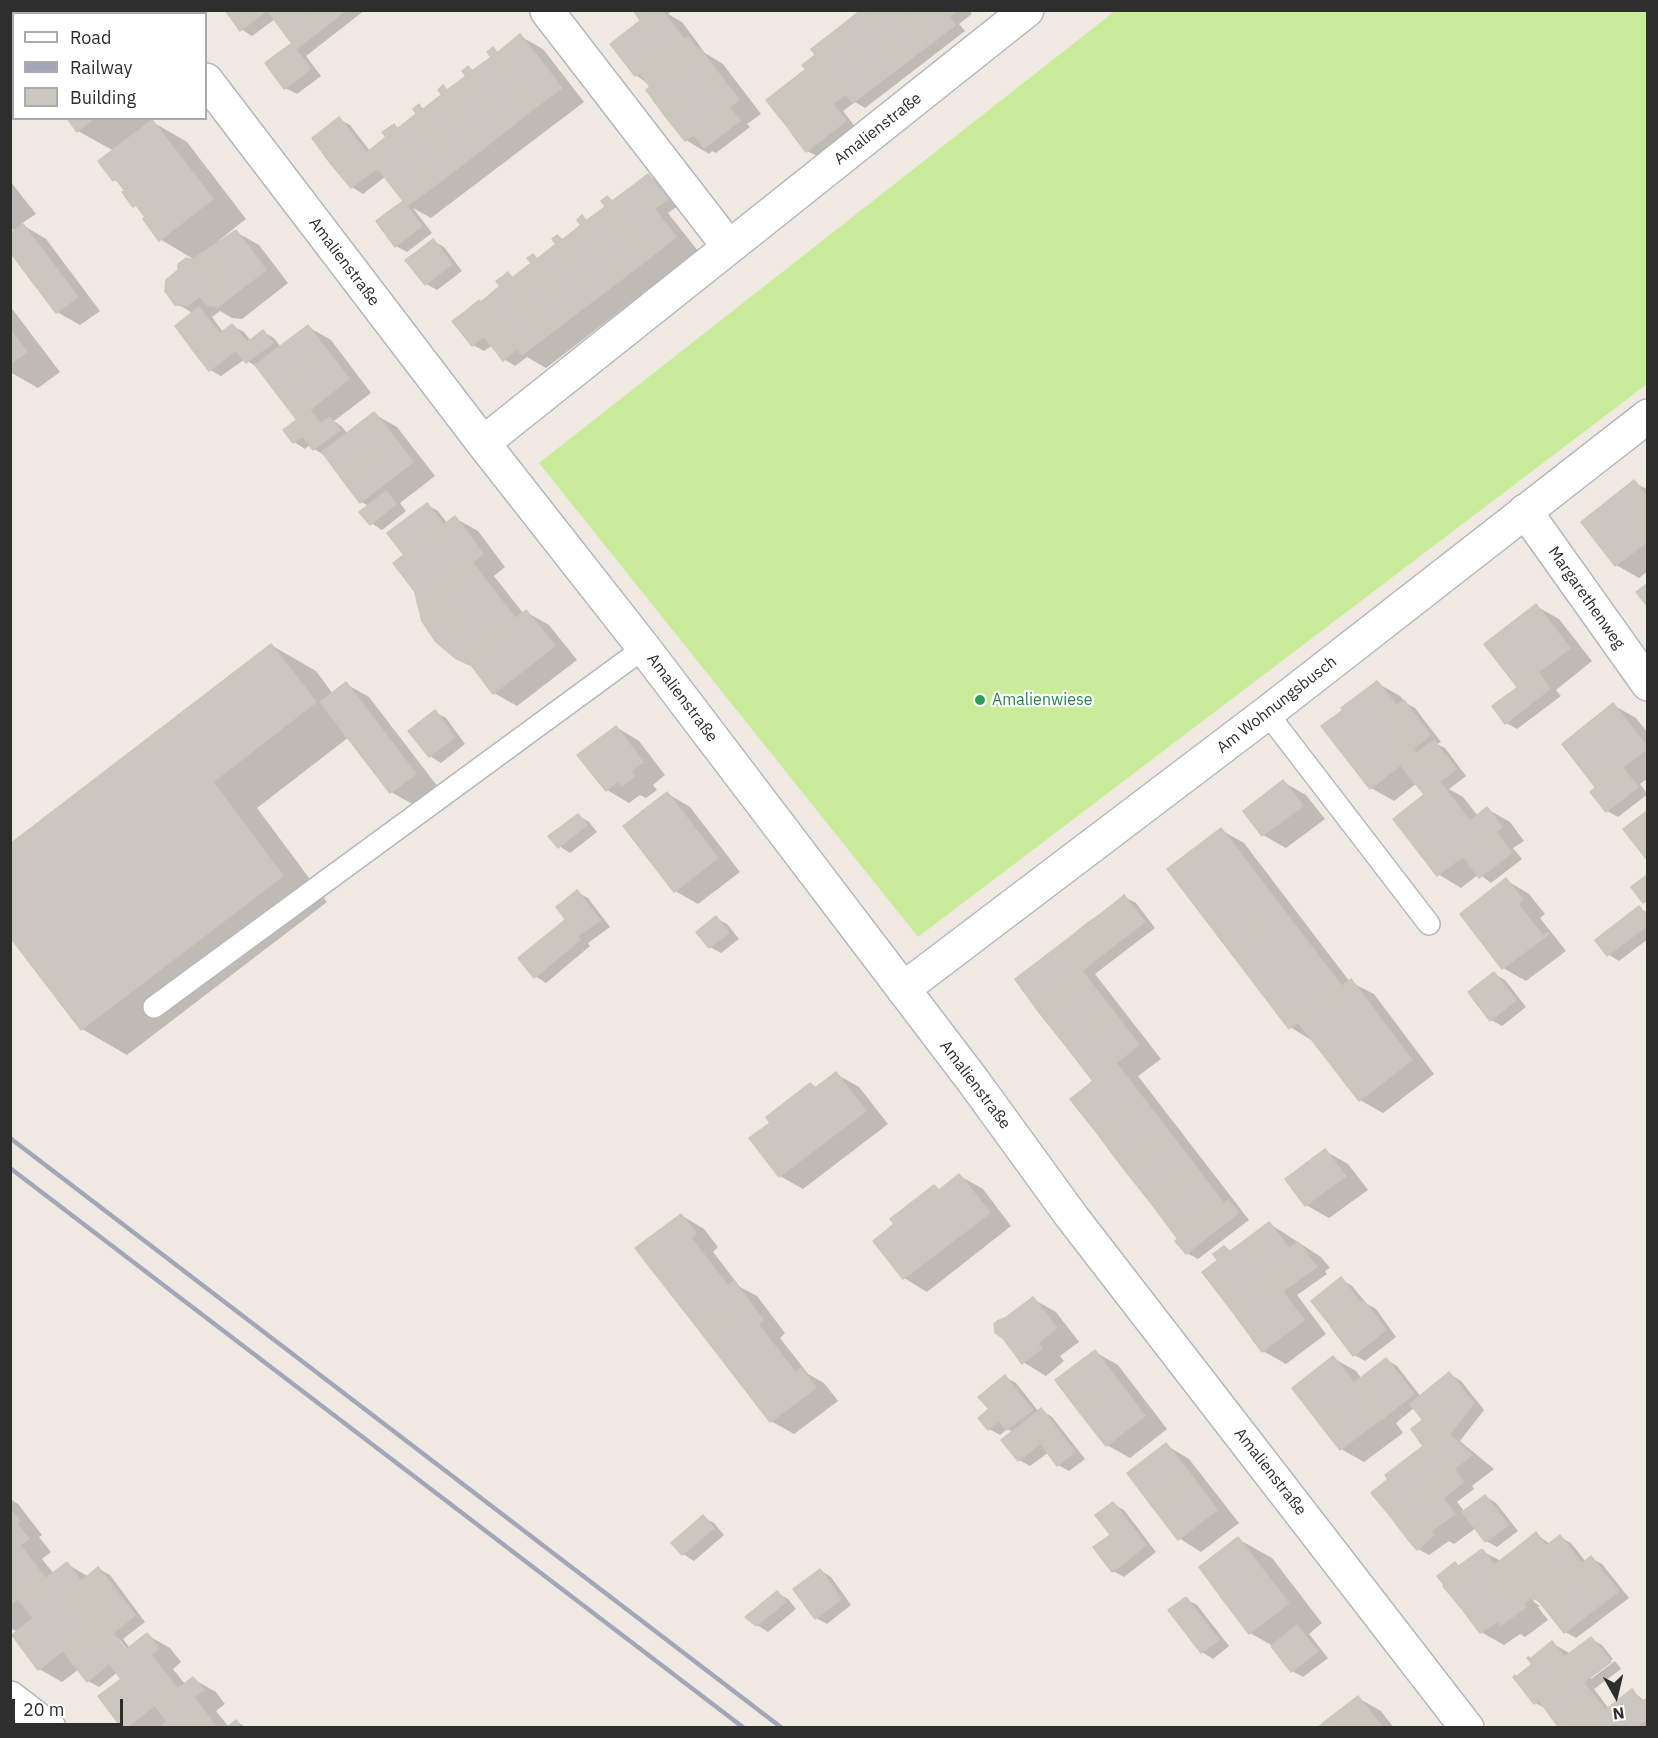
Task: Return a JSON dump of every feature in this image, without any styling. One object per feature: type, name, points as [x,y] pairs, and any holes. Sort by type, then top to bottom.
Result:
[{"type":"street","name":"Amalienstraße","points":[[483,443],[1027,10]]},
{"type":"street","points":[[548,11],[729,248]]},
{"type":"street","name":"Amalienstraße","points":[[207,81],[483,443],[644,648],[974,1082],[1080,1226],[1467,1728]]},
{"type":"street","name":"Am Wohnungsbusch","points":[[903,989],[1267,713],[1647,416]]},
{"type":"street","name":"Margarethenweg","points":[[1525,511],[1647,684]]},
{"type":"street","points":[[10,1698],[49,1728]]},
{"type":"lane","points":[[154,1007],[644,648]]},
{"type":"lane","points":[[1267,713],[1429,924]]},
{"type":"green space","name":"Amalienwiese","points":[[1115,11],[1647,11],[1647,384],[918,937],[539,463]]},
{"type":"building","points":[[10,10],[69,10],[70,12],[12,12],[12,47],[10,45]]},
{"type":"building","points":[[225,10],[245,10],[253,21],[240,31]]},
{"type":"building","points":[[245,10],[266,10],[266,11],[253,21]]},
{"type":"building","points":[[267,10],[306,10],[321,30],[296,49]]},
{"type":"building","points":[[306,10],[345,10],[345,11],[321,30]]},
{"type":"building","points":[[633,10],[654,10],[641,21]]},
{"type":"building","points":[[654,10],[662,10],[684,39],[635,76],[610,44]]},
{"type":"building","points":[[861,10],[904,64],[879,83],[837,29]]},
{"type":"building","points":[[863,10],[903,10],[929,45],[904,64]]},
{"type":"building","points":[[903,10],[944,10],[955,25],[929,45]]},
{"type":"building","points":[[944,10],[957,10],[949,17]]},
{"type":"building","points":[[837,29],[879,83],[853,103],[811,49]]},
{"type":"building","points":[[520,34],[562,88],[532,110],[487,52],[493,47],[497,53]]},
{"type":"building","points":[[688,37],[698,50],[650,87],[640,73]]},
{"type":"building","points":[[291,44],[311,69],[298,79],[278,53]]},
{"type":"building","points":[[700,49],[719,74],[665,116],[646,90]]},
{"type":"building","points":[[278,53],[298,79],[284,89],[265,63]]},
{"type":"building","points":[[815,55],[846,94],[833,104],[802,65]]},
{"type":"building","points":[[491,57],[532,110],[508,129],[462,71],[468,66],[472,71]]},
{"type":"building","points":[[806,69],[816,82],[777,114],[766,100]]},
{"type":"building","points":[[719,74],[739,100],[685,141],[665,116]]},
{"type":"building","points":[[466,76],[508,129],[483,149],[438,90],[443,85],[447,90]]},
{"type":"building","points":[[816,82],[826,95],[786,125],[777,114]]},
{"type":"building","points":[[441,95],[483,149],[458,168],[413,109],[419,104],[422,110]]},
{"type":"building","points":[[826,95],[836,108],[796,139],[786,125]]},
{"type":"building","points":[[730,108],[740,121],[704,148],[694,135]]},
{"type":"building","points":[[836,108],[846,121],[806,152],[796,139]]},
{"type":"building","points":[[416,114],[458,168],[433,187],[388,128],[394,124],[397,129]]},
{"type":"building","points":[[339,117],[358,142],[345,153],[325,128]]},
{"type":"building","points":[[68,120],[92,120],[77,132]]},
{"type":"building","points":[[152,120],[213,199],[159,241],[136,205],[133,207],[116,179],[113,181],[98,161]]},
{"type":"building","points":[[325,128],[345,153],[331,164],[312,138]]},
{"type":"building","points":[[388,128],[433,187],[407,206],[366,153],[386,137],[382,132]]},
{"type":"building","points":[[358,142],[378,168],[364,178],[345,153]]},
{"type":"building","points":[[345,153],[364,178],[351,188],[331,164]]},
{"type":"building","points":[[648,174],[668,199],[654,209],[635,184]]},
{"type":"building","points":[[635,184],[676,237],[647,260],[601,201],[607,196],[612,201]]},
{"type":"building","points":[[403,201],[422,226],[409,236],[389,211]]},
{"type":"building","points":[[606,206],[647,260],[622,279],[577,220],[582,215],[586,221]]},
{"type":"building","points":[[389,211],[409,236],[395,247],[376,221]]},
{"type":"building","points":[[23,224],[78,297],[56,313],[10,252],[10,233]]},
{"type":"building","points":[[581,225],[622,279],[597,298],[552,239],[557,235],[562,240]]},
{"type":"building","points":[[236,230],[266,270],[228,299],[219,287],[222,284],[199,255]]},
{"type":"building","points":[[433,239],[452,264],[438,275],[419,250]]},
{"type":"building","points":[[556,244],[597,298],[572,317],[527,258],[533,254],[537,259]]},
{"type":"building","points":[[419,250],[438,275],[425,285],[405,260]]},
{"type":"building","points":[[199,254],[222,284],[219,287],[228,299],[218,307],[207,305],[200,296],[187,306],[175,305],[165,291],[166,280],[178,270],[178,264],[186,258],[193,260]]},
{"type":"building","points":[[531,263],[572,317],[547,336],[502,277],[508,272],[512,278]]},
{"type":"building","points":[[502,277],[547,336],[522,355],[481,302],[500,286],[496,281]]},
{"type":"building","points":[[479,300],[499,325],[485,336],[466,311]]},
{"type":"building","points":[[199,307],[219,333],[195,353],[175,326]]},
{"type":"building","points":[[466,311],[485,336],[472,346],[452,321]]},
{"type":"building","points":[[232,324],[247,342],[209,371],[195,353]]},
{"type":"building","points":[[308,325],[327,350],[274,390],[255,365]]},
{"type":"building","points":[[499,325],[517,349],[503,361],[484,336]]},
{"type":"building","points":[[10,330],[27,352],[10,364]]},
{"type":"building","points":[[263,330],[273,343],[246,363],[236,351]]},
{"type":"building","points":[[327,350],[349,379],[297,420],[274,390]]},
{"type":"building","points":[[310,410],[320,423],[293,443],[283,430]]},
{"type":"building","points":[[374,412],[394,437],[341,478],[322,452]]},
{"type":"building","points":[[330,417],[340,430],[313,450],[303,437]]},
{"type":"building","points":[[394,437],[413,462],[360,503],[341,478]]},
{"type":"building","points":[[1634,480],[1648,498],[1648,504],[1645,506],[1648,509],[1648,541],[1615,566],[1581,522]]},
{"type":"building","points":[[386,491],[396,504],[370,525],[359,512]]},
{"type":"building","points":[[427,503],[444,525],[404,555],[387,533]]},
{"type":"building","points":[[455,516],[483,554],[422,601],[393,563]]},
{"type":"building","points":[[472,562],[515,618],[474,649],[431,593]]},
{"type":"building","points":[[1648,583],[1648,607],[1636,592]]},
{"type":"building","points":[[415,593],[422,601],[431,593],[474,649],[465,657],[470,665],[455,658],[436,642],[422,621]]},
{"type":"building","points":[[1536,604],[1570,648],[1518,688],[1484,644]]},
{"type":"building","points":[[526,610],[555,646],[493,694],[465,657]]},
{"type":"building","points":[[271,644],[316,702],[213,782],[283,876],[81,1030],[10,937],[10,844]]},
{"type":"building","points":[[1538,672],[1550,689],[1505,724],[1492,706]]},
{"type":"building","points":[[1377,681],[1399,708],[1388,717],[1416,753],[1370,789],[1321,726]]},
{"type":"building","points":[[346,682],[416,774],[390,793],[320,702]]},
{"type":"building","points":[[1404,700],[1430,735],[1413,749],[1388,717],[1399,708],[1397,705]]},
{"type":"building","points":[[1613,703],[1648,748],[1596,788],[1562,744]]},
{"type":"building","points":[[435,710],[455,737],[429,757],[408,731]]},
{"type":"building","points":[[616,726],[643,762],[631,771],[635,776],[622,786],[618,781],[606,791],[577,755]]},
{"type":"building","points":[[1434,740],[1445,756],[1413,781],[1401,765]]},
{"type":"building","points":[[1446,755],[1456,769],[1424,794],[1413,781]]},
{"type":"building","points":[[1622,767],[1638,787],[1606,812],[1590,792]]},
{"type":"building","points":[[1283,780],[1303,806],[1262,836],[1243,811]]},
{"type":"building","points":[[1440,782],[1470,821],[1487,807],[1502,827],[1437,876],[1393,819]]},
{"type":"building","points":[[667,792],[718,858],[674,892],[623,826]]},
{"type":"building","points":[[1648,810],[1648,861],[1623,829]]},
{"type":"building","points":[[578,814],[587,825],[558,848],[548,836]]},
{"type":"building","points":[[1221,828],[1282,908],[1228,949],[1167,869]]},
{"type":"building","points":[[1495,831],[1512,853],[1479,878],[1463,856]]},
{"type":"building","points":[[1648,874],[1648,900],[1643,903],[1631,887]]},
{"type":"building","points":[[1506,878],[1523,900],[1518,904],[1543,936],[1548,932],[1549,934],[1502,969],[1460,914]]},
{"type":"building","points":[[577,890],[600,920],[578,936],[556,907]]},
{"type":"building","points":[[1124,895],[1145,922],[1132,932],[1112,905]]},
{"type":"building","points":[[1112,905],[1132,932],[1120,941],[1099,915]]},
{"type":"building","points":[[1639,906],[1648,918],[1648,925],[1607,956],[1595,940]]},
{"type":"building","points":[[1282,908],[1343,988],[1289,1029],[1228,949]]},
{"type":"building","points":[[1099,915],[1120,941],[1107,951],[1086,924]]},
{"type":"building","points":[[716,916],[729,933],[709,948],[696,932]]},
{"type":"building","points":[[565,920],[580,940],[534,978],[518,958]]},
{"type":"building","points":[[1086,924],[1107,951],[1094,961],[1074,934]]},
{"type":"building","points":[[1074,934],[1094,961],[1082,971],[1061,944]]},
{"type":"building","points":[[1061,944],[1085,975],[1038,1011],[1015,979]]},
{"type":"building","points":[[1494,972],[1516,1000],[1490,1021],[1468,992]]},
{"type":"building","points":[[1085,975],[1113,1011],[1066,1046],[1038,1011]]},
{"type":"building","points":[[1351,979],[1412,1060],[1359,1101],[1298,1022],[1343,988],[1342,986]]},
{"type":"building","points":[[1113,1011],[1139,1045],[1093,1081],[1066,1046]]},
{"type":"building","points":[[1116,1063],[1143,1098],[1097,1133],[1070,1099]]},
{"type":"building","points":[[836,1072],[866,1111],[779,1177],[749,1138],[770,1123],[766,1117],[810,1083],[815,1088]]},
{"type":"building","points":[[1143,1098],[1170,1133],[1123,1168],[1097,1133]]},
{"type":"building","points":[[1170,1133],[1197,1168],[1151,1203],[1123,1168]]},
{"type":"building","points":[[1325,1149],[1346,1176],[1305,1206],[1285,1179]]},
{"type":"building","points":[[1197,1168],[1223,1203],[1177,1238],[1151,1203]]},
{"type":"building","points":[[959,1174],[990,1213],[903,1279],[873,1241],[894,1224],[890,1219],[934,1185],[939,1190]]},
{"type":"building","points":[[1228,1200],[1239,1213],[1211,1234],[1201,1221]]},
{"type":"building","points":[[681,1214],[696,1233],[691,1238],[728,1286],[734,1281],[749,1301],[703,1335],[635,1248]]},
{"type":"building","points":[[1201,1221],[1211,1234],[1186,1254],[1175,1241]]},
{"type":"building","points":[[1269,1222],[1289,1248],[1298,1242],[1308,1254],[1274,1280],[1245,1240]]},
{"type":"building","points":[[1245,1240],[1274,1280],[1232,1311],[1202,1272]]},
{"type":"building","points":[[1224,1246],[1230,1252],[1218,1261],[1213,1254]]},
{"type":"building","points":[[1307,1255],[1317,1267],[1283,1291],[1274,1280]]},
{"type":"building","points":[[1341,1277],[1361,1303],[1331,1326],[1311,1301]]},
{"type":"building","points":[[1274,1280],[1304,1320],[1262,1352],[1232,1311]]},
{"type":"building","points":[[1033,1297],[1057,1328],[1038,1343],[1042,1348],[1022,1364],[1003,1338],[995,1333],[994,1324]]},
{"type":"building","points":[[749,1301],[763,1320],[758,1324],[795,1372],[801,1368],[816,1388],[770,1422],[703,1335]]},
{"type":"building","points":[[1364,1301],[1386,1330],[1353,1356],[1331,1327]]},
{"type":"building","points":[[1095,1350],[1120,1383],[1080,1413],[1055,1380]]},
{"type":"building","points":[[1333,1356],[1363,1395],[1322,1427],[1292,1388]]},
{"type":"building","points":[[1386,1358],[1396,1371],[1364,1396],[1354,1383]]},
{"type":"building","points":[[1396,1371],[1414,1394],[1382,1419],[1364,1396]]},
{"type":"building","points":[[1449,1372],[1462,1388],[1422,1419],[1410,1404]]},
{"type":"building","points":[[1005,1375],[1015,1389],[989,1409],[978,1397]]},
{"type":"building","points":[[1120,1383],[1145,1416],[1106,1446],[1080,1413]]},
{"type":"building","points":[[1015,1389],[1033,1410],[1006,1430],[989,1409]]},
{"type":"building","points":[[1462,1389],[1474,1403],[1448,1436],[1444,1430],[1423,1446],[1411,1429]]},
{"type":"building","points":[[1363,1395],[1381,1419],[1340,1450],[1322,1427]]},
{"type":"building","points":[[1041,1408],[1058,1430],[1041,1444],[1024,1422]]},
{"type":"building","points":[[989,1409],[998,1421],[988,1430],[978,1418]]},
{"type":"building","points":[[1024,1422],[1040,1444],[1018,1461],[1001,1440]]},
{"type":"building","points":[[1058,1430],[1075,1452],[1057,1466],[1041,1444]]},
{"type":"building","points":[[1444,1430],[1472,1455],[1433,1485],[1410,1456]]},
{"type":"building","points":[[1166,1443],[1192,1476],[1151,1505],[1127,1473]]},
{"type":"building","points":[[1410,1456],[1433,1485],[1391,1517],[1371,1493],[1388,1479],[1385,1475]]},
{"type":"building","points":[[1454,1469],[1464,1482],[1443,1498],[1433,1485]]},
{"type":"building","points":[[1192,1476],[1217,1510],[1178,1540],[1151,1505]]},
{"type":"building","points":[[1433,1485],[1455,1514],[1430,1532],[1427,1528],[1409,1541],[1391,1517]]},
{"type":"building","points":[[1485,1495],[1496,1509],[1474,1527],[1462,1512]]},
{"type":"building","points":[[1113,1502],[1130,1524],[1112,1537],[1095,1515]]},
{"type":"building","points":[[10,1509],[20,1521],[10,1529]]},
{"type":"building","points":[[1496,1509],[1508,1525],[1485,1542],[1474,1527]]},
{"type":"building","points":[[703,1515],[714,1528],[682,1555],[671,1543]]},
{"type":"building","points":[[17,1524],[29,1539],[20,1545],[45,1578],[10,1605],[10,1529]]},
{"type":"building","points":[[1130,1524],[1146,1545],[1129,1559],[1112,1537]]},
{"type":"building","points":[[1427,1528],[1434,1535],[1417,1550],[1409,1541]]},
{"type":"building","points":[[1536,1532],[1546,1546],[1525,1562],[1515,1549]]},
{"type":"building","points":[[1110,1535],[1129,1559],[1112,1572],[1093,1547]]},
{"type":"building","points":[[1560,1535],[1570,1548],[1535,1575],[1525,1562]]},
{"type":"building","points":[[1238,1537],[1263,1570],[1224,1601],[1199,1567]]},
{"type":"building","points":[[1570,1548],[1582,1564],[1538,1600],[1530,1598],[1524,1603],[1514,1591]]},
{"type":"building","points":[[1482,1549],[1504,1578],[1462,1609],[1443,1586],[1461,1572],[1457,1567]]},
{"type":"building","points":[[1515,1549],[1525,1562],[1504,1578],[1494,1565]]},
{"type":"building","points":[[1591,1556],[1605,1574],[1550,1615],[1537,1599]]},
{"type":"building","points":[[67,1562],[83,1584],[71,1594],[93,1623],[100,1617],[102,1620],[38,1670],[12,1635],[33,1618],[18,1599]]},
{"type":"building","points":[[1455,1562],[1461,1572],[1444,1585],[1437,1576]]},
{"type":"building","points":[[1525,1562],[1535,1575],[1514,1591],[1504,1578]]},
{"type":"building","points":[[98,1567],[135,1615],[121,1627],[84,1579]]},
{"type":"building","points":[[820,1569],[841,1599],[815,1619],[793,1589]]},
{"type":"building","points":[[1263,1570],[1289,1603],[1249,1634],[1224,1601]]},
{"type":"building","points":[[1605,1574],[1619,1591],[1564,1633],[1550,1615]]},
{"type":"building","points":[[1504,1578],[1526,1607],[1501,1625],[1498,1621],[1480,1633],[1462,1609]]},
{"type":"building","points":[[84,1579],[121,1627],[113,1633],[100,1617],[93,1623],[71,1594],[83,1584],[81,1581]]},
{"type":"building","points":[[777,1591],[786,1602],[756,1626],[745,1617]]},
{"type":"building","points":[[1186,1597],[1202,1618],[1185,1632],[1168,1610]]},
{"type":"building","points":[[1202,1618],[1219,1640],[1201,1653],[1185,1632]]},
{"type":"building","points":[[102,1620],[113,1633],[73,1664],[63,1650]]},
{"type":"building","points":[[1297,1625],[1307,1638],[1281,1659],[1271,1646]]},
{"type":"building","points":[[113,1633],[126,1650],[87,1682],[73,1664]]},
{"type":"building","points":[[147,1633],[159,1648],[151,1655],[177,1688],[126,1728],[122,1728],[98,1696],[121,1679],[109,1663]]},
{"type":"building","points":[[1591,1637],[1601,1649],[1574,1670],[1564,1657]]},
{"type":"building","points":[[1307,1638],[1318,1651],[1291,1672],[1281,1659]]},
{"type":"building","points":[[1552,1641],[1574,1670],[1534,1704],[1513,1677],[1532,1664],[1527,1658],[1530,1659]]},
{"type":"building","points":[[1601,1649],[1611,1662],[1584,1682],[1574,1670]]},
{"type":"building","points":[[1574,1670],[1594,1696],[1557,1725],[1538,1699]]},
{"type":"building","points":[[193,1677],[204,1690],[194,1697],[217,1728],[159,1728],[167,1721],[155,1706]]},
{"type":"building","points":[[1632,1689],[1641,1702],[1615,1722],[1605,1710]]},
{"type":"building","points":[[1358,1696],[1383,1728],[1335,1728],[1328,1719]]},
{"type":"building","points":[[1594,1696],[1615,1722],[1608,1728],[1560,1728],[1557,1725]]},
{"type":"building","points":[[1648,1698],[1648,1710],[1641,1702]]},
{"type":"building","points":[[1641,1702],[1648,1710],[1648,1718],[1635,1728],[1619,1728],[1615,1722]]},
{"type":"building","points":[[1328,1719],[1335,1728],[1317,1728]]},
{"type":"building","points":[[236,1720],[242,1728],[226,1728]]},
{"type":"railway","points":[[10,1138],[782,1728]]},
{"type":"railway","points":[[10,1168],[744,1728]]},
{"type":"place","name":"Amalienwiese","points":[[980,700]]}]
